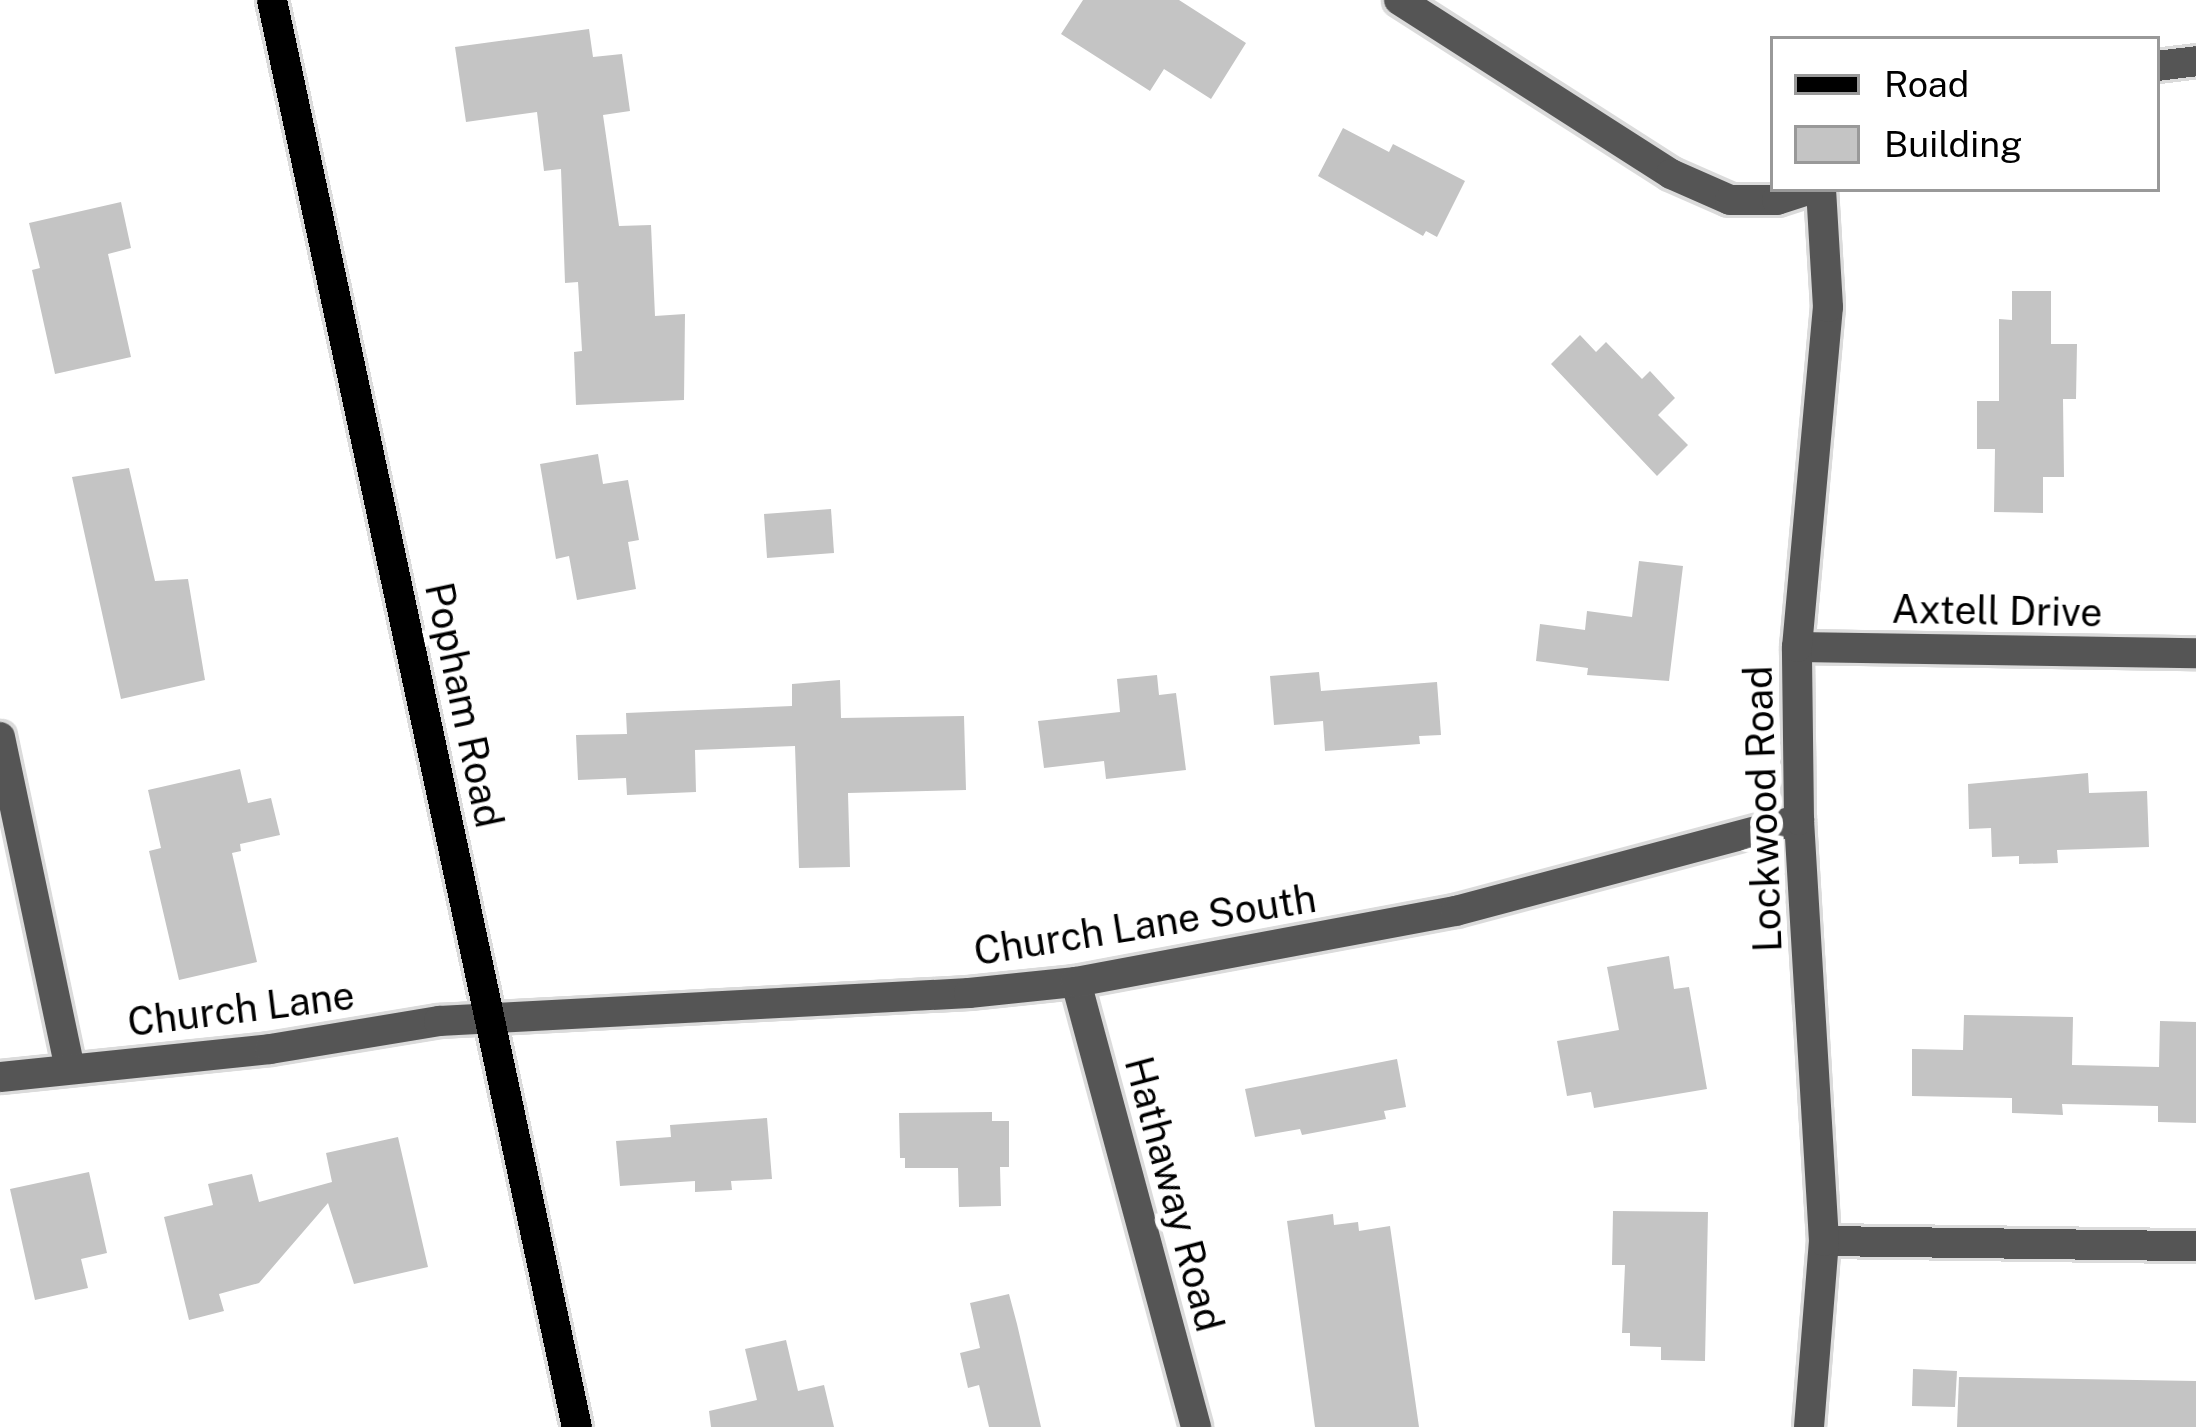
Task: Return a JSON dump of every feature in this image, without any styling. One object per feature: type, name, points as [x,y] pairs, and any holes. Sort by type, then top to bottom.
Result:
[{"type":"main road","name":"Popham Road","points":[[272,0],[577,1427]]},
{"type":"street","points":[[1399,0],[1671,174],[1730,200],[1777,200],[1801,192]]},
{"type":"street","points":[[2160,66],[2196,62]]},
{"type":"street","name":"Lockwood Road","points":[[1809,1427],[1824,1241],[1798,820],[1797,647],[1828,308],[1821,192]]},
{"type":"street","name":"Axtell Drive","points":[[1797,647],[2196,653]]},
{"type":"street","points":[[0,737],[70,1068]]},
{"type":"street","name":"Church Lane South","points":[[491,1019],[969,993],[1076,982],[1568,886],[1798,820]]},
{"type":"street","name":"Hathaway Road","points":[[1076,982],[1196,1427]]},
{"type":"street","name":"Church Lane","points":[[0,1077],[270,1048],[439,1021],[491,1019]]},
{"type":"street","points":[[1824,1241],[2196,1246]]},
{"type":"building","points":[[1083,0],[1179,0],[1246,43],[1211,99],[1164,69],[1150,91],[1061,34]]},
{"type":"building","points":[[589,29],[593,57],[622,54],[630,111],[603,115],[619,226],[651,225],[655,316],[685,314],[684,400],[576,405],[574,352],[582,351],[578,282],[565,283],[561,169],[544,171],[537,112],[466,122],[455,47]]},
{"type":"building","points":[[1343,128],[1389,152],[1393,144],[1465,181],[1437,237],[1426,231],[1423,236],[1318,176]]},
{"type":"building","points":[[121,202],[131,248],[108,254],[131,357],[55,374],[32,270],[40,268],[29,223]]},
{"type":"building","points":[[2012,291],[2051,291],[2051,344],[2077,344],[2076,399],[2063,399],[2064,477],[2043,477],[2043,513],[1994,512],[1995,449],[1977,449],[1977,401],[1999,401],[1999,319],[2012,320]]},
{"type":"building","points":[[1580,335],[1596,352],[1606,342],[1642,379],[1650,371],[1675,398],[1658,415],[1688,445],[1657,476],[1551,364]]},
{"type":"building","points":[[598,454],[603,484],[628,480],[639,540],[628,542],[636,589],[577,600],[569,556],[556,559],[540,464]]},
{"type":"building","points":[[129,468],[155,581],[188,579],[205,680],[121,699],[72,477]]},
{"type":"building","points":[[831,509],[834,553],[767,558],[764,514]]},
{"type":"building","points":[[1639,561],[1683,566],[1669,681],[1587,675],[1588,668],[1536,661],[1540,624],[1585,630],[1587,611],[1632,617]]},
{"type":"building","points":[[1319,672],[1321,691],[1437,682],[1441,735],[1419,736],[1420,744],[1325,751],[1323,721],[1274,725],[1270,676]]},
{"type":"building","points":[[1157,675],[1159,695],[1176,693],[1186,770],[1106,779],[1104,761],[1044,768],[1038,721],[1120,712],[1117,679]]},
{"type":"building","points":[[840,680],[841,718],[964,716],[966,790],[848,793],[850,867],[799,868],[795,746],[695,750],[696,792],[627,795],[626,778],[578,780],[576,735],[627,734],[626,713],[792,706],[792,684]]},
{"type":"building","points":[[240,769],[248,803],[271,798],[280,835],[240,844],[241,851],[232,853],[257,962],[179,980],[149,851],[161,848],[148,790]]},
{"type":"building","points":[[2088,773],[2089,793],[2147,791],[2149,847],[2057,850],[2058,863],[2019,864],[2019,856],[1992,857],[1991,828],[1969,829],[1968,784]]},
{"type":"building","points":[[1669,956],[1674,989],[1689,987],[1707,1089],[1594,1108],[1591,1092],[1567,1096],[1557,1041],[1619,1030],[1607,967]]},
{"type":"building","points":[[1964,1015],[2073,1017],[2072,1065],[2159,1067],[2160,1021],[2196,1022],[2196,1123],[2158,1122],[2158,1106],[2062,1104],[2063,1115],[2012,1113],[2012,1098],[1912,1096],[1912,1049],[1963,1050]]},
{"type":"building","points":[[1397,1059],[1406,1107],[1384,1111],[1386,1119],[1302,1135],[1300,1129],[1255,1137],[1245,1089]]},
{"type":"building","points":[[992,1112],[992,1121],[1009,1121],[1009,1167],[1000,1167],[1001,1206],[959,1207],[958,1168],[905,1168],[905,1158],[900,1158],[899,1113]]},
{"type":"building","points":[[767,1118],[772,1179],[731,1181],[732,1190],[695,1192],[695,1181],[620,1186],[616,1141],[671,1137],[670,1125]]},
{"type":"building","points":[[398,1137],[428,1267],[354,1284],[328,1203],[259,1283],[219,1294],[224,1311],[189,1320],[164,1217],[213,1205],[208,1184],[252,1174],[259,1202],[332,1182],[326,1153]]},
{"type":"building","points":[[89,1172],[107,1253],[81,1259],[88,1288],[35,1300],[10,1189]]},
{"type":"building","points":[[1613,1211],[1708,1212],[1705,1361],[1661,1360],[1661,1347],[1630,1346],[1630,1333],[1622,1333],[1625,1265],[1612,1265]]},
{"type":"building","points":[[1333,1214],[1334,1225],[1358,1222],[1359,1231],[1390,1226],[1419,1427],[1315,1427],[1287,1221]]},
{"type":"building","points":[[1009,1294],[1041,1427],[989,1427],[979,1385],[968,1388],[960,1353],[980,1348],[970,1303]]},
{"type":"building","points":[[786,1340],[798,1391],[824,1385],[834,1427],[711,1427],[709,1411],[757,1400],[745,1349]]},
{"type":"building","points":[[1913,1369],[1957,1371],[1955,1407],[1912,1406]]},
{"type":"building","points":[[1959,1377],[2196,1381],[2196,1427],[1957,1427]]}]
